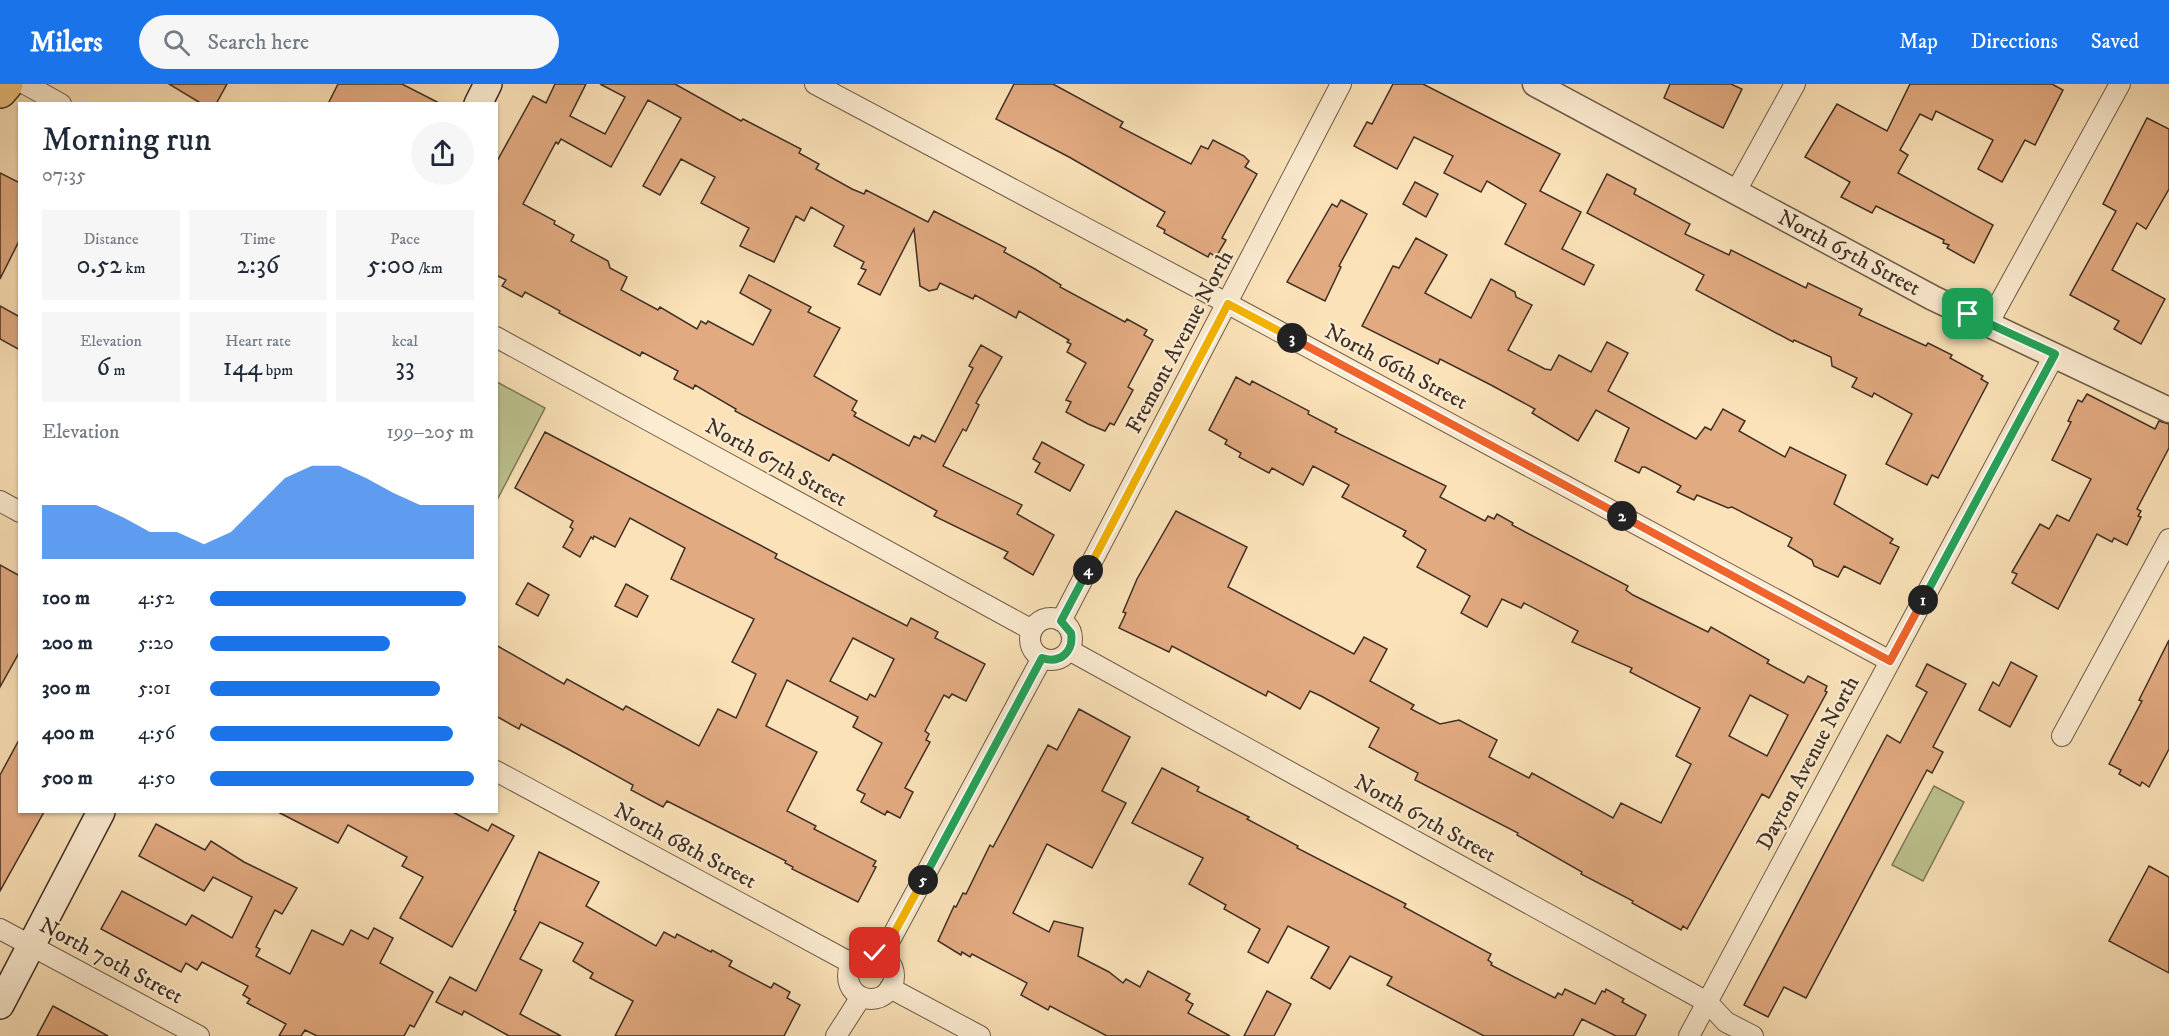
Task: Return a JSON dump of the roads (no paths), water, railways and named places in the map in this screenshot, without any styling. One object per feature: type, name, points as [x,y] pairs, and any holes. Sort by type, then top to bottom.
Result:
[{"type":"highway","points":[[0,91],[6,84]]},
{"type":"main road","points":[[479,102],[488,84]]},
{"type":"main road","points":[[0,1005],[100,813]]},
{"type":"street","points":[[25,84],[58,102]]},
{"type":"street","name":"North 66th Street","points":[[815,84],[1890,661]]},
{"type":"street","name":"Fremont Avenue North","points":[[1061,621],[1341,84]]},
{"type":"street","name":"North 65th Street","points":[[1535,84],[1933,298],[2169,410]]},
{"type":"street","points":[[1736,191],[1795,84]]},
{"type":"street","points":[[1988,324],[2120,84]]},
{"type":"street","name":"North 67th Street","points":[[498,338],[1032,630]]},
{"type":"street","name":"Dayton Avenue North","points":[[1689,1036],[2055,354]]},
{"type":"street","points":[[0,501],[18,511]]},
{"type":"street","points":[[2062,736],[2169,538]]},
{"type":"street","points":[[1050,618],[1061,621],[1071,633],[1069,650],[1058,660],[1042,658],[1030,644],[1032,630],[1043,620],[1050,618]]},
{"type":"street","name":"North 67th Street","points":[[1069,650],[1707,1002],[1726,1022],[1753,1036]]},
{"type":"street","points":[[882,955],[1042,658]]},
{"type":"street","name":"North 68th Street","points":[[498,772],[851,963]]},
{"type":"street","name":"North 70th Street","points":[[0,929],[199,1036]]},
{"type":"street","points":[[868,952],[882,955],[892,967],[894,975],[890,988],[876,998],[861,997],[850,987],[848,979],[851,963],[868,952]]},
{"type":"street","points":[[890,988],[980,1036]]},
{"type":"street","points":[[836,1036],[861,997]]}]
